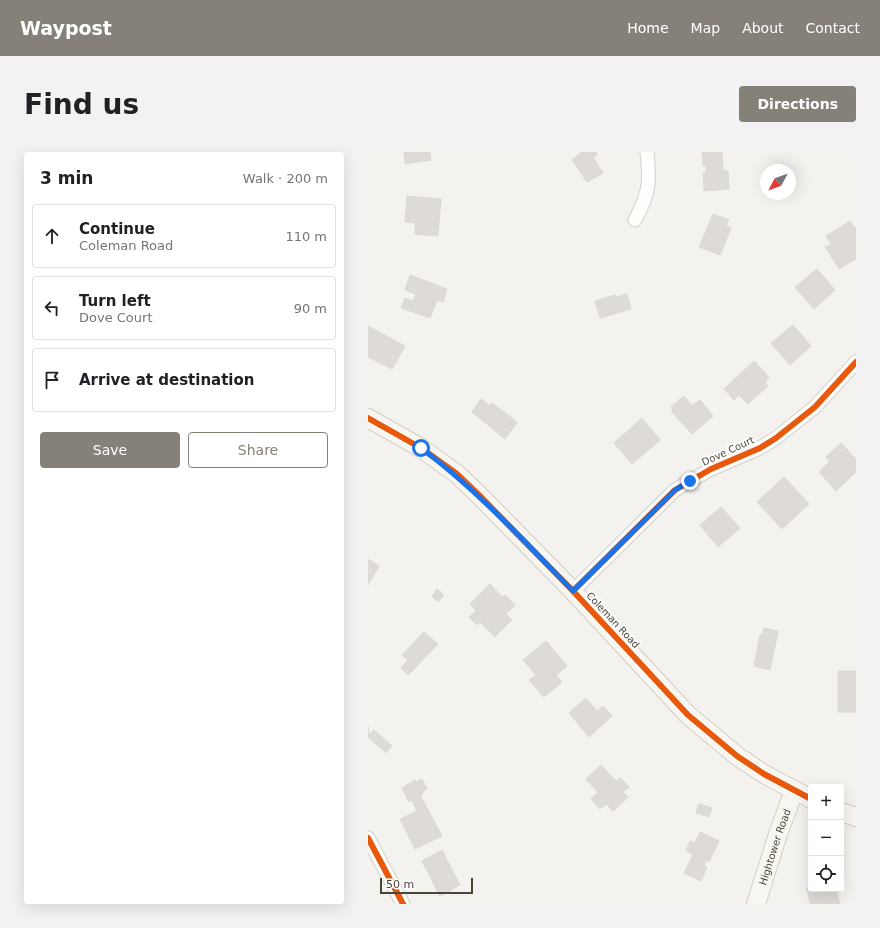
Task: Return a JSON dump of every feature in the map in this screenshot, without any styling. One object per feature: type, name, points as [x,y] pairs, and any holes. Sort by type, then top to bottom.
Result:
[{"type":"street","points":[[635,220],[646,201],[650,180],[647,152]]},
{"type":"street","name":"Dove Court","points":[[573,591],[675,490],[711,469],[760,448],[776,438],[814,407],[856,362]]},
{"type":"street","name":"Coleman Road","points":[[368,418],[421,448],[456,474],[494,509],[573,591],[688,716],[737,756],[794,791],[808,798]]},
{"type":"street","name":"Hightower Road","points":[[756,904],[778,834],[794,791]]},
{"type":"street","points":[[844,813],[856,817]]},
{"type":"street","points":[[368,838],[402,904]]},
{"type":"building","points":[[404,152],[430,152],[431,160],[405,164]]},
{"type":"building","points":[[582,152],[596,152],[597,155],[593,157],[603,173],[587,182],[572,160]]},
{"type":"building","points":[[702,152],[722,152],[723,171],[728,171],[729,189],[704,191],[703,173],[706,173],[706,165],[703,166]]},
{"type":"building","points":[[407,196],[441,199],[438,236],[415,234],[415,223],[405,222]]},
{"type":"building","points":[[713,214],[729,220],[726,226],[731,228],[720,255],[699,247]]},
{"type":"building","points":[[850,221],[854,228],[856,227],[856,259],[839,269],[825,247],[831,244],[826,236]]},
{"type":"building","points":[[817,269],[835,290],[814,309],[795,287]]},
{"type":"building","points":[[410,275],[447,289],[443,302],[437,300],[430,318],[401,308],[405,298],[413,301],[416,294],[405,290]]},
{"type":"building","points":[[627,294],[631,309],[600,318],[595,301],[615,295],[616,297]]},
{"type":"building","points":[[793,325],[811,346],[790,365],[771,343]]},
{"type":"building","points":[[368,326],[405,346],[392,369],[368,357]]},
{"type":"building","points":[[754,361],[769,377],[765,382],[768,386],[748,404],[739,395],[734,400],[724,389]]},
{"type":"building","points":[[684,396],[692,406],[700,400],[713,416],[692,434],[671,411],[673,410],[671,407]]},
{"type":"building","points":[[481,399],[490,406],[492,403],[517,422],[505,439],[472,412]]},
{"type":"building","points":[[642,418],[660,440],[632,464],[614,443]]},
{"type":"building","points":[[841,443],[856,459],[856,472],[836,491],[819,472],[830,461],[826,457]]},
{"type":"building","points":[[784,477],[809,504],[782,529],[757,502]]},
{"type":"building","points":[[721,507],[740,528],[718,547],[700,525]]},
{"type":"building","points":[[368,559],[379,566],[368,585]]},
{"type":"building","points":[[490,584],[502,597],[505,595],[515,605],[506,614],[512,620],[495,637],[480,622],[477,625],[469,617],[476,611],[470,604]]},
{"type":"building","points":[[437,589],[444,595],[438,602],[432,596]]},
{"type":"building","points":[[764,628],[778,631],[770,670],[754,666],[760,635],[762,635]]},
{"type":"building","points":[[424,632],[438,644],[408,675],[401,668],[408,660],[402,655]]},
{"type":"building","points":[[546,641],[567,666],[556,675],[562,682],[544,697],[529,680],[536,675],[523,660]]},
{"type":"building","points":[[838,671],[856,671],[856,712],[838,712]]},
{"type":"building","points":[[586,698],[597,711],[603,706],[612,716],[589,737],[569,713]]},
{"type":"building","points":[[368,726],[369,735],[374,730],[392,746],[386,753],[368,737]]},
{"type":"building","points":[[601,765],[616,781],[620,778],[629,787],[623,792],[628,797],[613,811],[606,804],[600,809],[591,799],[598,792],[586,779]]},
{"type":"building","points":[[422,779],[427,789],[420,795],[442,836],[415,849],[400,819],[417,811],[412,800],[409,802],[402,788],[415,780],[416,782]]},
{"type":"building","points":[[699,804],[712,808],[709,817],[696,813]]},
{"type":"building","points":[[700,832],[719,841],[709,862],[706,860],[704,866],[707,867],[701,881],[684,873],[693,855],[686,850],[690,841],[695,843]]},
{"type":"building","points":[[442,850],[460,885],[440,896],[422,861]]},
{"type":"building","points":[[807,888],[808,892],[837,892],[840,904],[810,904]]},
{"type":"cycle path","points":[[573,591],[675,490],[711,469],[760,448],[776,438],[815,407],[856,362]]},
{"type":"cycle path","points":[[368,418],[421,448],[457,474],[573,591],[688,715],[737,756],[764,774],[808,797]]},
{"type":"cycle path","points":[[368,838],[403,904]]},
{"type":"route","points":[[421,448],[456,474],[494,509],[573,591],[675,490],[690,481]]}]
